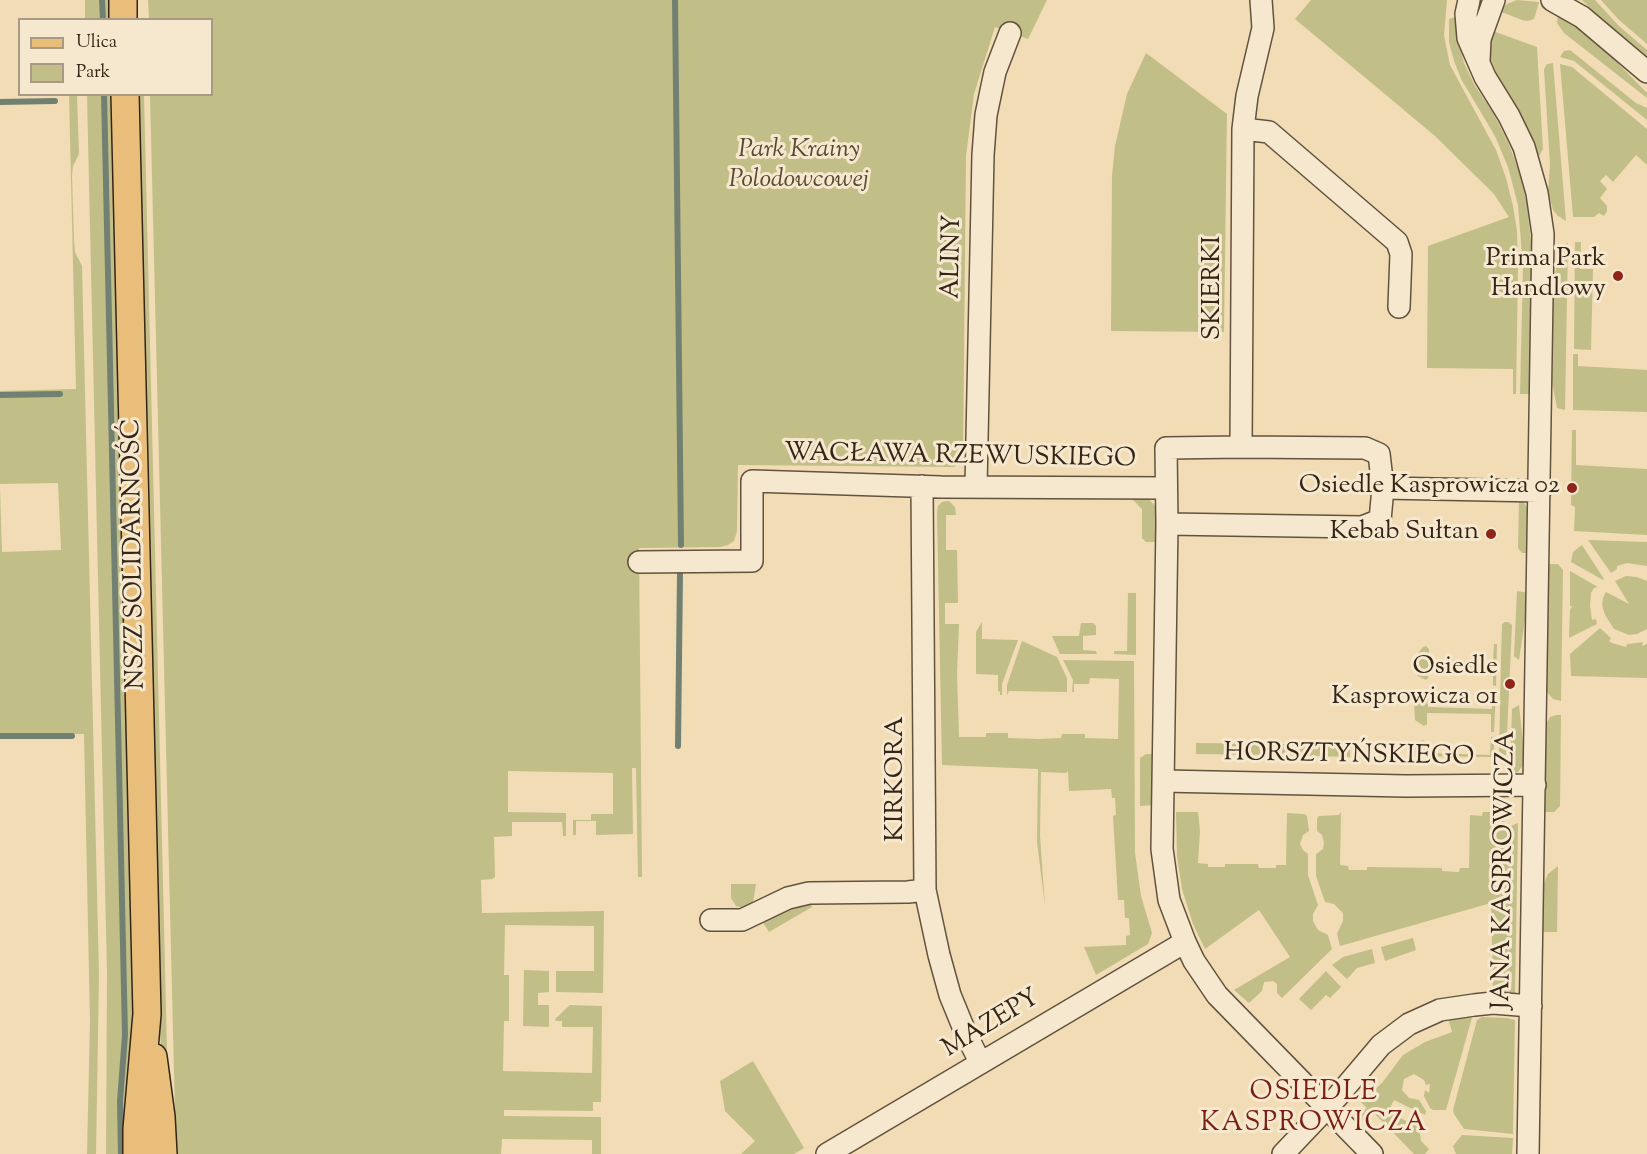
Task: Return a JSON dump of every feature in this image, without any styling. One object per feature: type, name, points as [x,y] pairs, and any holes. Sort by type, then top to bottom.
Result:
[{"type":"main road","points":[[123,0],[123,18]]},
{"type":"main road","name":"NSZZ SOLIDARNOŚĆ","points":[[125,96],[147,1014],[137,1154]]},
{"type":"main road","name":"NSZZ SOLIDARNOŚĆ","points":[[147,1014],[158,1094],[163,1154]]},
{"type":"street","name":"SKIERKI","points":[[1241,447],[1243,129],[1247,96],[1263,28],[1261,0]]},
{"type":"street","name":"JANA KASPROWICZA","points":[[1469,0],[1466,14],[1468,38],[1485,77],[1509,116],[1524,147],[1537,193],[1543,234],[1528,1154]]},
{"type":"street","points":[[1479,60],[1480,39],[1494,0]]},
{"type":"street","points":[[1552,0],[1577,9],[1647,72]]},
{"type":"street","name":"ALINY","points":[[976,486],[983,155],[986,115],[995,72],[1010,33]]},
{"type":"street","points":[[1243,129],[1269,132],[1397,242],[1401,254],[1399,308]]},
{"type":"street","name":"WACŁAWA RZEWUSKIEGO","points":[[1241,447],[1365,448],[1379,454],[1383,488],[1380,520],[1362,527],[1167,524],[1166,448],[1241,447]]},
{"type":"street","name":"WACŁAWA RZEWUSKIEGO","points":[[639,562],[752,561],[752,481],[922,486],[1166,488]]},
{"type":"street","name":"KIRKORA","points":[[922,486],[926,890],[939,955],[951,995],[980,1062]]},
{"type":"street","points":[[1383,488],[1540,491]]},
{"type":"street","points":[[1167,524],[1162,849],[1169,900],[1194,962],[1217,995],[1372,1154]]},
{"type":"street","name":"HORSZTYŃSKIEGO","points":[[1163,781],[1406,786],[1535,785]]},
{"type":"street","points":[[711,920],[742,920],[788,898],[809,892],[926,890]]},
{"type":"street","name":"MAZEPY","points":[[827,1154],[1185,942]]},
{"type":"street","points":[[1283,1154],[1381,1045],[1408,1024],[1440,1010],[1474,1005],[1493,1003],[1531,1006]]},
{"type":"green space","points":[[85,0],[112,0],[112,18],[85,18]]},
{"type":"green space","name":"Park Krainy Polodowcowej","points":[[148,0],[1047,0],[1028,39],[995,27],[974,94],[966,156],[963,459],[954,467],[738,465],[737,531],[734,541],[720,547],[639,548],[642,877],[638,877],[636,768],[632,768],[633,834],[596,835],[596,821],[576,821],[576,835],[573,835],[573,820],[591,820],[591,814],[613,814],[613,773],[508,771],[508,812],[566,813],[566,836],[563,836],[562,822],[512,822],[512,836],[494,837],[495,877],[481,880],[482,913],[604,911],[603,993],[556,992],[556,971],[594,971],[594,926],[505,925],[504,975],[509,975],[509,1021],[504,1021],[503,1071],[592,1073],[593,1027],[562,1027],[562,1021],[555,1019],[570,1005],[602,1006],[601,1102],[593,1102],[593,1111],[504,1110],[504,1116],[601,1117],[601,1154],[592,1154],[592,1140],[502,1139],[501,1154],[176,1154],[150,96],[213,96],[213,18],[149,18]]},
{"type":"green space","points":[[1311,0],[1447,0],[1444,35],[1450,65],[1496,150],[1513,206],[1517,231],[1518,266],[1516,394],[1513,394],[1513,369],[1427,368],[1428,246],[1509,217],[1494,194],[1435,136],[1295,19]]},
{"type":"green space","points":[[1517,0],[1539,2],[1534,19],[1522,20],[1499,11],[1507,4]]},
{"type":"green space","points":[[1582,0],[1595,0],[1619,26],[1647,50],[1647,59],[1625,42]]},
{"type":"green space","points":[[1601,0],[1647,0],[1647,44],[1618,19]]},
{"type":"green space","points":[[1558,12],[1607,52],[1647,93],[1647,98],[1564,33],[1557,23]]},
{"type":"green space","points":[[1455,17],[1460,19],[1459,42],[1464,63],[1474,84],[1494,114],[1510,147],[1527,204],[1532,251],[1531,305],[1534,306],[1530,394],[1520,394],[1523,267],[1518,205],[1508,167],[1495,136],[1461,79],[1454,61],[1449,42],[1449,19]]},
{"type":"green space","points":[[1490,30],[1537,47],[1543,149],[1539,156],[1523,118],[1497,75],[1491,60]]},
{"type":"green space","points":[[1570,50],[1636,103],[1647,108],[1647,120],[1574,61],[1560,57],[1564,51]]},
{"type":"green space","points":[[1146,53],[1227,114],[1224,332],[1111,331],[1112,176],[1115,146],[1127,94]]},
{"type":"green space","points":[[1553,63],[1566,221],[1553,210],[1548,191],[1550,165],[1544,69],[1547,64]]},
{"type":"green space","points":[[1560,64],[1572,67],[1647,129],[1647,165],[1636,155],[1613,182],[1606,175],[1600,181],[1607,189],[1600,198],[1607,206],[1604,216],[1599,213],[1594,217],[1573,217]]},
{"type":"green space","points":[[69,96],[77,96],[79,154],[73,166],[72,175],[75,252],[82,266],[99,975],[96,1154],[87,1154],[90,1022],[84,734],[0,735],[0,487],[2,552],[61,550],[58,483],[0,484],[0,391],[76,389]]},
{"type":"green space","points":[[87,96],[114,96],[134,973],[131,1154],[106,1154],[107,973]]},
{"type":"green space","points":[[137,96],[144,96],[169,1132],[158,1015]]},
{"type":"green space","points":[[1575,242],[1581,242],[1580,269],[1593,269],[1591,350],[1574,349]]},
{"type":"green space","points":[[1568,243],[1565,410],[1557,408],[1552,382],[1553,307],[1557,252],[1561,246]]},
{"type":"green space","points":[[1573,354],[1578,354],[1578,366],[1647,370],[1647,412],[1573,410]]},
{"type":"green space","points":[[1572,430],[1576,430],[1576,465],[1647,469],[1647,535],[1574,531],[1575,507],[1571,505]]},
{"type":"green space","points":[[1130,497],[1148,498],[1156,507],[1156,542],[1146,542],[1142,538],[1142,509]]},
{"type":"green space","points":[[1519,500],[1529,511],[1529,553],[1522,553],[1518,548]]},
{"type":"green space","points":[[949,501],[955,507],[956,515],[946,515],[946,550],[957,550],[958,603],[945,603],[945,624],[959,624],[957,674],[959,737],[986,737],[986,733],[1008,733],[1008,738],[1061,738],[1062,734],[1085,734],[1085,738],[1118,739],[1119,679],[1090,678],[1089,684],[1074,684],[1074,692],[1072,692],[1073,680],[1063,660],[1134,661],[1135,853],[1141,896],[1152,933],[1148,944],[1096,975],[1084,947],[1126,945],[1126,936],[1130,935],[1129,918],[1125,918],[1124,900],[1118,900],[1113,816],[1116,815],[1115,798],[1112,798],[1111,789],[1069,791],[1068,771],[1066,773],[1041,772],[1040,836],[1045,906],[1037,842],[1038,769],[942,765],[937,512],[942,502]]},
{"type":"green space","points":[[1588,540],[1647,542],[1647,566],[1627,563],[1617,566],[1617,569],[1611,573]]},
{"type":"green space","points":[[1582,545],[1603,580],[1571,562],[1573,552]]},
{"type":"green space","points":[[1549,564],[1558,564],[1563,570],[1561,701],[1553,699],[1547,692]]},
{"type":"green space","points":[[1570,571],[1598,587],[1594,588],[1591,593],[1590,606],[1592,620],[1596,619],[1597,624],[1569,638],[1572,606],[1570,606]]},
{"type":"green space","points":[[1626,576],[1647,581],[1647,629],[1629,635],[1614,629],[1602,605],[1606,592],[1629,604],[1615,581]]},
{"type":"green space","points":[[1517,591],[1529,593],[1519,660],[1514,656]]},
{"type":"green space","points":[[1128,593],[1136,593],[1136,655],[1114,654],[1114,651],[1127,651]]},
{"type":"green space","points":[[982,622],[982,639],[1018,640],[1002,684],[1002,695],[998,691],[998,675],[976,674],[976,632]]},
{"type":"green space","points":[[1505,622],[1512,625],[1506,755],[1501,758],[1499,755],[1502,624]]},
{"type":"green space","points":[[1081,623],[1093,623],[1096,626],[1096,635],[1083,636],[1083,650],[1096,651],[1097,654],[1060,654],[1052,636],[1079,636]]},
{"type":"green space","points":[[1600,628],[1611,638],[1609,641],[1612,643],[1626,647],[1627,644],[1643,642],[1642,646],[1647,644],[1647,678],[1571,676],[1570,654]]},
{"type":"green space","points":[[1022,641],[1057,657],[1067,678],[1067,692],[1009,691],[1007,695],[1007,685]]},
{"type":"green space","points":[[1494,644],[1497,644],[1496,686],[1493,685],[1493,668],[1429,666],[1426,680],[1418,676],[1415,670],[1415,657],[1426,646],[1429,649],[1429,660],[1493,662]]},
{"type":"green space","points":[[1493,691],[1496,691],[1494,732],[1491,732],[1491,714],[1427,713],[1427,724],[1424,726],[1415,720],[1414,703],[1422,694],[1428,695],[1428,707],[1492,709]]},
{"type":"green space","points":[[1519,705],[1525,762],[1518,772],[1510,775],[1512,709]]},
{"type":"green space","points":[[1561,715],[1560,806],[1554,812],[1545,812],[1546,724],[1550,717]]},
{"type":"green space","points":[[1491,737],[1494,737],[1494,755],[1491,757],[1412,756],[1415,744],[1423,740],[1426,742],[1426,753],[1490,755]]},
{"type":"green space","points":[[1196,743],[1278,744],[1278,755],[1196,754]]},
{"type":"green space","points":[[1282,744],[1350,745],[1350,757],[1282,755]]},
{"type":"green space","points":[[1146,754],[1155,754],[1154,805],[1140,806],[1140,758]]},
{"type":"green space","points":[[1505,792],[1504,826],[1518,823],[1515,995],[1493,994],[1491,903],[1340,946],[1337,934],[1343,921],[1343,913],[1334,904],[1325,902],[1316,876],[1316,854],[1323,849],[1324,843],[1322,835],[1317,831],[1319,816],[1339,815],[1341,812],[1340,865],[1348,866],[1349,870],[1367,870],[1367,867],[1442,868],[1442,871],[1459,872],[1460,868],[1469,868],[1470,815],[1482,816],[1483,812],[1491,812],[1489,794]]},
{"type":"green space","points":[[1176,812],[1198,812],[1200,831],[1198,863],[1208,864],[1208,867],[1225,867],[1225,864],[1258,864],[1259,868],[1276,868],[1276,865],[1286,865],[1287,813],[1307,816],[1309,831],[1303,835],[1300,844],[1308,854],[1308,875],[1318,905],[1313,914],[1313,921],[1318,930],[1328,935],[1332,949],[1282,998],[1277,993],[1277,984],[1273,981],[1264,982],[1262,991],[1249,1003],[1234,990],[1290,957],[1259,910],[1205,949],[1193,924],[1182,889],[1177,856]]},
{"type":"green space","points":[[1558,866],[1557,932],[1542,932],[1544,883],[1548,874]]},
{"type":"green space","points":[[731,884],[756,884],[753,903],[743,908],[736,906],[731,898]]},
{"type":"green space","points":[[811,900],[812,907],[769,932],[762,921],[783,908]]},
{"type":"green space","points":[[1413,938],[1416,950],[1385,961],[1381,947]]},
{"type":"green space","points":[[1372,949],[1375,963],[1357,968],[1347,979],[1332,965],[1343,957]]},
{"type":"green space","points":[[524,970],[549,971],[549,992],[538,993],[538,1005],[549,1005],[549,1027],[523,1026]]},
{"type":"green space","points":[[1326,971],[1341,987],[1330,998],[1326,995],[1311,1010],[1299,999]]},
{"type":"green space","points":[[1473,1014],[1446,1110],[1430,1108],[1424,1096],[1425,1090],[1429,1093],[1430,1084],[1426,1085],[1424,1080],[1414,1074],[1404,1079],[1402,1090],[1409,1098],[1419,1100],[1426,1111],[1425,1115],[1394,1100],[1388,1112],[1419,1127],[1421,1141],[1429,1149],[1425,1154],[1414,1154],[1375,1114],[1362,1122],[1357,1117],[1367,1108],[1361,1102],[1382,1083],[1403,1055],[1425,1042],[1452,1032],[1448,1018]]},
{"type":"green space","points":[[1482,1017],[1515,1020],[1513,1134],[1464,1129],[1454,1114],[1453,1110],[1477,1020]]},
{"type":"green space","points":[[753,1061],[804,1148],[794,1154],[741,1154],[755,1141],[725,1111],[720,1081]]},
{"type":"green space","points":[[1462,1135],[1513,1138],[1512,1154],[1456,1154],[1453,1146]]},
{"type":"waterway","points":[[102,0],[103,18]]},
{"type":"waterway","points":[[675,0],[681,545]]},
{"type":"waterway","points":[[104,96],[125,1035],[120,1101],[121,1154]]},
{"type":"waterway","points":[[0,102],[55,101]]},
{"type":"waterway","points":[[0,395],[60,394]]},
{"type":"waterway","points":[[678,746],[680,573]]},
{"type":"waterway","points":[[0,736],[72,736]]},
{"type":"place","name":"Prima Park Handlowy","points":[[1618,276]]},
{"type":"place","name":"Osiedle Kasprowicza 02","points":[[1572,488]]},
{"type":"place","name":"Kebab Sułtan","points":[[1491,534]]},
{"type":"place","name":"Osiedle Kasprowicza 01","points":[[1510,684]]},
{"type":"district","name":"OSIEDLE KASPROWICZA","points":[[1314,1110]]}]
